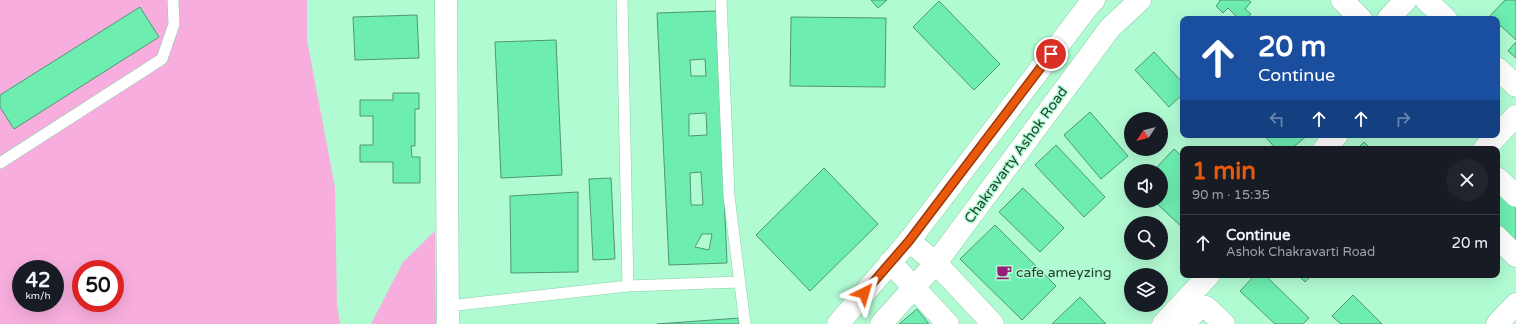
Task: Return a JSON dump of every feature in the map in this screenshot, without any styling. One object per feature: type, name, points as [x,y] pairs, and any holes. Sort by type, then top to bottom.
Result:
[{"type":"street","points":[[446,0],[448,315]]},
{"type":"street","points":[[838,324],[909,241],[1084,11],[1094,0]]},
{"type":"street","name":"Chakravarty Ashok Road","points":[[880,324],[936,263],[1110,28],[1140,0]]},
{"type":"street","points":[[1342,0],[1358,16]]},
{"type":"street","points":[[1391,16],[1406,0]]},
{"type":"street","points":[[1426,0],[1443,16]]},
{"type":"street","points":[[1500,71],[1516,86]]},
{"type":"street","points":[[1500,132],[1516,116]]},
{"type":"street","points":[[1327,146],[1334,138]]},
{"type":"street","points":[[1474,138],[1481,146]]},
{"type":"street","points":[[1487,146],[1495,138]]},
{"type":"street","points":[[1500,165],[1516,180]]},
{"type":"street","points":[[1500,181],[1516,196]]},
{"type":"street","points":[[1500,240],[1516,256]]},
{"type":"street","points":[[909,241],[936,263],[993,324]]},
{"type":"street","points":[[890,262],[948,324]]},
{"type":"street","points":[[1188,310],[1207,278]]},
{"type":"street","points":[[1497,324],[1516,304]]},
{"type":"street","points":[[1163,324],[1188,310],[1206,306],[1224,324]]},
{"type":"lane","points":[[0,163],[162,59],[174,24],[173,0]]},
{"type":"lane","points":[[622,0],[628,286]]},
{"type":"lane","points":[[721,0],[729,196],[744,324]]},
{"type":"lane","points":[[448,315],[628,286],[739,282]]},
{"type":"shaded area","points":[[0,0],[307,0],[307,40],[335,187],[337,304],[340,324],[0,324]]},
{"type":"shaded area","points":[[435,231],[436,324],[371,324],[403,262]]},
{"type":"building","points":[[871,0],[887,0],[878,8]]},
{"type":"building","points":[[1219,0],[1248,0],[1251,2],[1245,9],[1251,14],[1249,16],[1236,16],[1228,8],[1223,13],[1216,6],[1220,1]]},
{"type":"building","points":[[1505,0],[1516,0],[1516,40],[1501,26],[1500,27],[1500,16],[1490,16]]},
{"type":"building","points":[[939,1],[1000,64],[974,90],[913,27]]},
{"type":"building","points":[[140,7],[159,37],[14,129],[0,107],[0,95]]},
{"type":"building","points":[[716,11],[727,263],[669,265],[657,13]],"holes":[[[705,59],[706,76],[691,76],[690,60]],[[706,113],[707,135],[689,136],[689,114]],[[701,172],[703,205],[691,205],[690,173]],[[702,234],[712,234],[709,250],[695,247]]]},
{"type":"building","points":[[417,15],[419,58],[355,60],[353,17]]},
{"type":"building","points":[[791,17],[886,18],[885,87],[790,86]]},
{"type":"building","points":[[556,40],[562,175],[501,178],[495,42]]},
{"type":"building","points":[[1516,42],[1516,58],[1508,51]]},
{"type":"building","points":[[1154,52],[1180,80],[1180,97],[1169,107],[1135,70]]},
{"type":"building","points":[[393,93],[419,93],[419,109],[415,109],[415,146],[411,146],[412,157],[420,157],[420,183],[393,183],[393,162],[360,162],[360,145],[373,145],[373,116],[360,116],[360,100],[393,100]]},
{"type":"building","points":[[1090,112],[1124,151],[1124,156],[1128,156],[1101,179],[1064,135]]},
{"type":"building","points":[[1267,138],[1304,138],[1295,146],[1273,146]]},
{"type":"building","points":[[1364,142],[1368,146],[1360,146]]},
{"type":"building","points":[[1056,145],[1105,197],[1084,217],[1035,165]]},
{"type":"building","points":[[1174,149],[1180,154],[1180,225],[1162,208],[1168,208],[1168,164],[1160,164]]},
{"type":"building","points":[[824,168],[878,224],[810,291],[756,235]]},
{"type":"building","points":[[611,178],[615,259],[593,260],[589,179]]},
{"type":"building","points":[[1023,188],[1064,228],[1040,252],[999,212]]},
{"type":"building","points":[[1500,188],[1516,203],[1516,247],[1500,232]]},
{"type":"building","points":[[578,192],[578,272],[511,273],[510,196]]},
{"type":"building","points":[[995,225],[1056,286],[1022,320],[960,259]]},
{"type":"building","points":[[1252,278],[1268,278],[1309,318],[1303,324],[1275,324],[1240,291]]},
{"type":"building","points":[[1301,278],[1309,278],[1305,282]]},
{"type":"building","points":[[1353,295],[1382,324],[1341,324],[1332,316]]},
{"type":"building","points":[[1080,297],[1106,324],[1052,324]]},
{"type":"building","points":[[917,309],[929,324],[899,324]]},
{"type":"building","points":[[739,318],[739,324],[657,324]]},
{"type":"place","name":"cafe ameyzing","points":[[1004,272]]},
{"type":"route","points":[[864,293],[909,241],[1051,54]]}]
